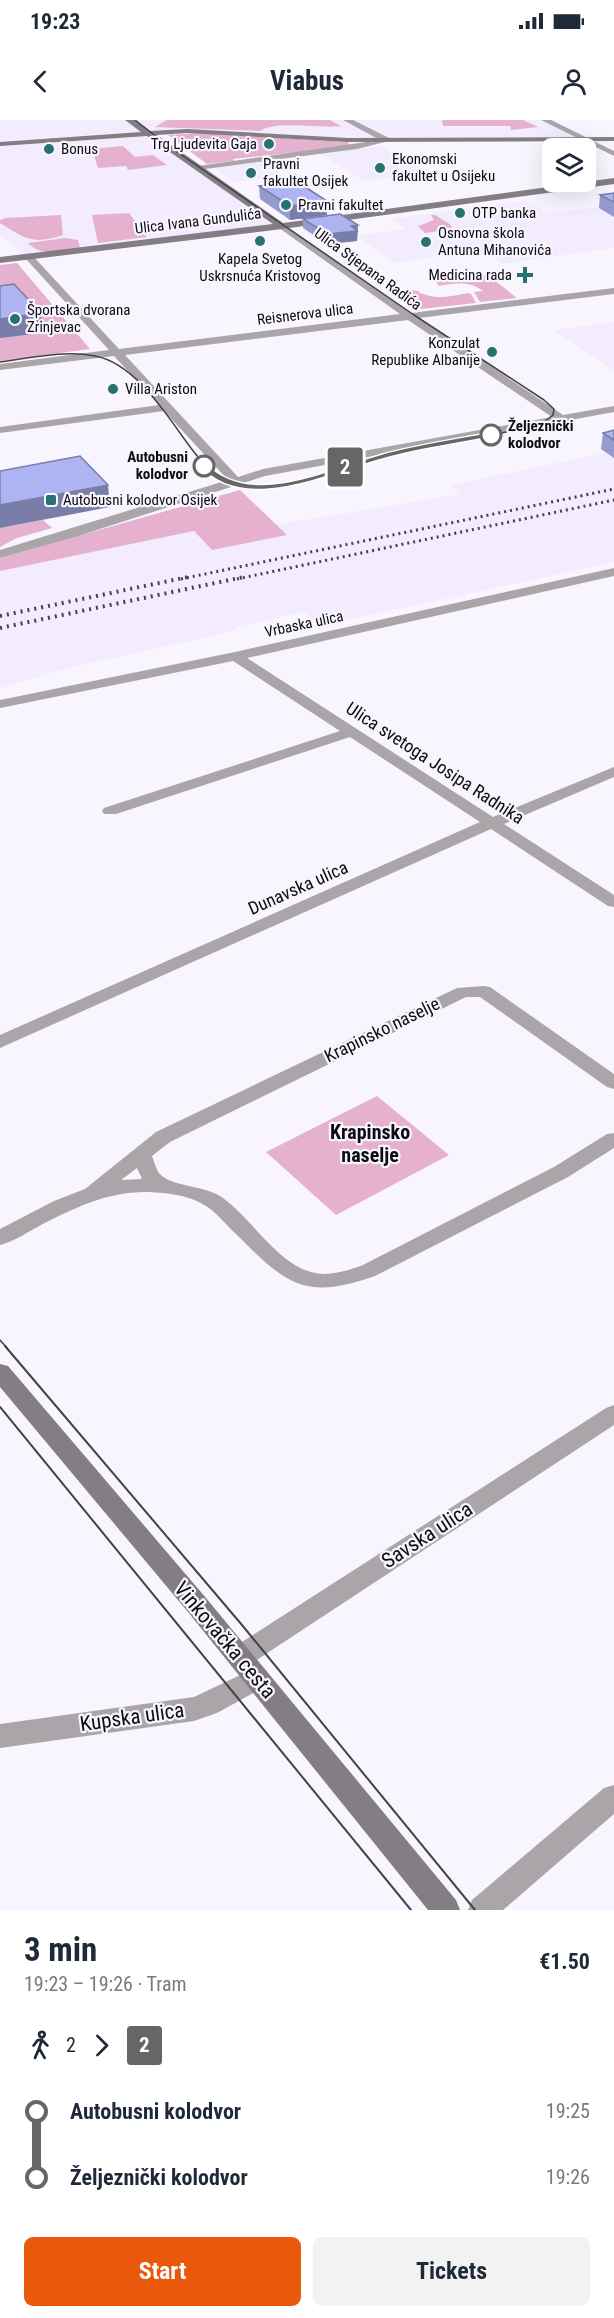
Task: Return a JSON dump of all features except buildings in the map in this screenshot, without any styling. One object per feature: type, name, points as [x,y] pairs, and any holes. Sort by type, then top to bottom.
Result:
[{"type":"street","name":"Ulica Stjepana Radića","points":[[129,120],[408,316],[562,419]]},
{"type":"street","points":[[347,120],[389,140]]},
{"type":"street","points":[[545,120],[582,138]]},
{"type":"street","points":[[0,144],[208,131],[320,139],[542,139]]},
{"type":"street","points":[[596,139],[614,139]]},
{"type":"street","points":[[198,168],[357,147],[389,140]]},
{"type":"street","points":[[596,145],[614,154]]},
{"type":"street","name":"Ulica Ivana Gundulića","points":[[0,260],[282,226],[614,181]]},
{"type":"street","points":[[30,257],[235,481]]},
{"type":"street","name":"Reisnerova ulica","points":[[0,367],[614,291]]},
{"type":"street","points":[[0,430],[168,407]]},
{"type":"street","points":[[0,554],[71,534],[235,481],[267,478],[316,464],[614,409]]},
{"type":"street","name":"Vrbaska ulica","points":[[0,704],[235,656],[614,572]]},
{"type":"street","name":"Ulica svetoga Josipa Radnika","points":[[235,656],[614,902]]},
{"type":"street","points":[[110,811],[351,732]]},
{"type":"street","name":"Dunavska ulica","points":[[0,1042],[492,823],[614,772]]},
{"type":"street","name":"Krapinsko naselje","points":[[0,1238],[88,1195],[163,1137],[454,995],[474,990],[484,991],[614,1083]]},
{"type":"street","name":"Krapinsko naselje","points":[[88,1195],[127,1186],[164,1188],[197,1194],[213,1201],[285,1269],[315,1282],[333,1282],[350,1279],[561,1172],[614,1139]]},
{"type":"street","points":[[141,1154],[150,1176],[164,1188]]},
{"type":"street","name":"Vinkovačka cesta","points":[[0,1372],[240,1657],[446,1910]]},
{"type":"street","name":"Savska ulica","points":[[240,1657],[614,1414]]},
{"type":"street","name":"Kupska ulica","points":[[0,1736],[194,1709],[208,1705],[257,1678]]},
{"type":"street","points":[[482,1910],[614,1797]]},
{"type":"shaded area","points":[[0,120],[539,120],[577,138],[345,139],[198,132],[148,136],[279,227],[27,258],[0,235]]},
{"type":"shaded area","points":[[167,120],[330,120],[341,126],[287,125],[261,131],[155,127]]},
{"type":"shaded area","points":[[442,120],[523,120],[538,127],[511,130],[510,126],[443,126]]},
{"type":"shaded area","points":[[199,133],[348,142],[349,147],[233,159],[234,161],[207,164],[168,135]]},
{"type":"shaded area","points":[[123,146],[135,157],[153,155],[167,165],[128,170],[126,166],[98,168],[92,149]]},
{"type":"shaded area","name":"Ekonomski fakultet u Osijeku","points":[[381,146],[428,173],[364,181],[321,154]]},
{"type":"shaded area","name":"Pravni fakultet Osijek","points":[[262,162],[283,176],[234,182],[214,168]]},
{"type":"shaded area","points":[[525,201],[546,213],[614,206],[614,248],[502,264],[490,254],[453,258],[448,255],[394,263],[356,236],[406,229],[390,219]]},
{"type":"shaded area","points":[[129,213],[147,237],[98,243],[92,215]]},
{"type":"shaded area","points":[[61,215],[63,235],[44,240],[30,239],[0,223],[0,220],[6,218]]},
{"type":"shaded area","points":[[431,215],[451,225],[452,229],[425,233],[418,226],[434,220]]},
{"type":"shaded area","points":[[65,238],[78,240],[80,248],[46,252],[33,248],[28,243]]},
{"type":"shaded area","points":[[17,263],[90,349],[0,361],[0,265]]},
{"type":"shaded area","points":[[475,275],[489,276],[517,298],[480,302],[474,292],[483,291],[472,285],[439,286],[435,281]]},
{"type":"shaded area","points":[[389,289],[420,291],[418,292],[437,297],[468,293],[476,303],[421,309]]},
{"type":"shaded area","points":[[614,322],[614,370],[554,330],[607,323]]},
{"type":"shaded area","points":[[614,447],[614,562],[319,626],[304,612],[235,627],[238,630],[64,669],[0,688],[0,571],[194,531],[198,535],[312,519],[460,494],[452,485],[605,453],[601,449]]},
{"type":"shaded area","points":[[240,490],[287,535],[212,550],[194,531],[0,571],[0,558]]},
{"type":"shaded area","points":[[43,520],[52,528],[17,538],[0,547],[0,528]]},
{"type":"shaded area","points":[[377,1096],[449,1155],[336,1215],[266,1152]]},
{"type":"tram line","points":[[0,362],[71,354],[95,356],[111,361],[139,381],[212,473],[236,485],[257,487],[299,483],[400,452],[530,427],[544,422],[553,415],[554,409],[544,400],[414,315],[167,145],[135,120]]},
{"type":"tram line","name":"2","points":[[204,466],[219,479],[228,483],[246,486],[278,486],[314,478],[385,456],[491,435]]},
{"type":"tram line","points":[[0,1340],[7,1348]]},
{"type":"tram line","points":[[5,1346],[242,1625],[475,1910]]},
{"type":"tram line","points":[[0,1407],[411,1910]]},
{"type":"railway","points":[[181,579],[614,489]]},
{"type":"railway","points":[[237,579],[614,500]]},
{"type":"railway","points":[[0,616],[188,577]]},
{"type":"railway","points":[[0,628],[244,577]]},
{"type":"place","name":"Trg Ljudevita Gaja","points":[[269,144]]},
{"type":"place","name":"Bonus","points":[[49,149]]},
{"type":"place","name":"Ekonomski fakultet u Osijeku","points":[[380,168]]},
{"type":"place","name":"Pravni fakultet Osijek","points":[[251,173]]},
{"type":"place","name":"Pravni fakultet","points":[[286,205]]},
{"type":"place","name":"OTP banka","points":[[460,213]]},
{"type":"place","name":"Kapela Svetog Uskrsnuća Kristovog","points":[[260,241]]},
{"type":"place","name":"Osnovna škola Antuna Mihanovića","points":[[426,242]]},
{"type":"place","name":"Medicina rada","points":[[525,275]]},
{"type":"place","name":"Športska dvorana Zrinjevac","points":[[15,319]]},
{"type":"place","name":"Konzulat Republike Albanije","points":[[492,352]]},
{"type":"place","name":"Villa Ariston","points":[[113,389]]},
{"type":"place","name":"Željeznički kolodvor","points":[[491,435]]},
{"type":"place","name":"Autobusni kolodvor","points":[[204,466]]},
{"type":"place","name":"Autobusni kolodvor Osijek","points":[[51,500]]},
{"type":"district","name":"Krapinsko naselje","points":[[370,1144]]}]
